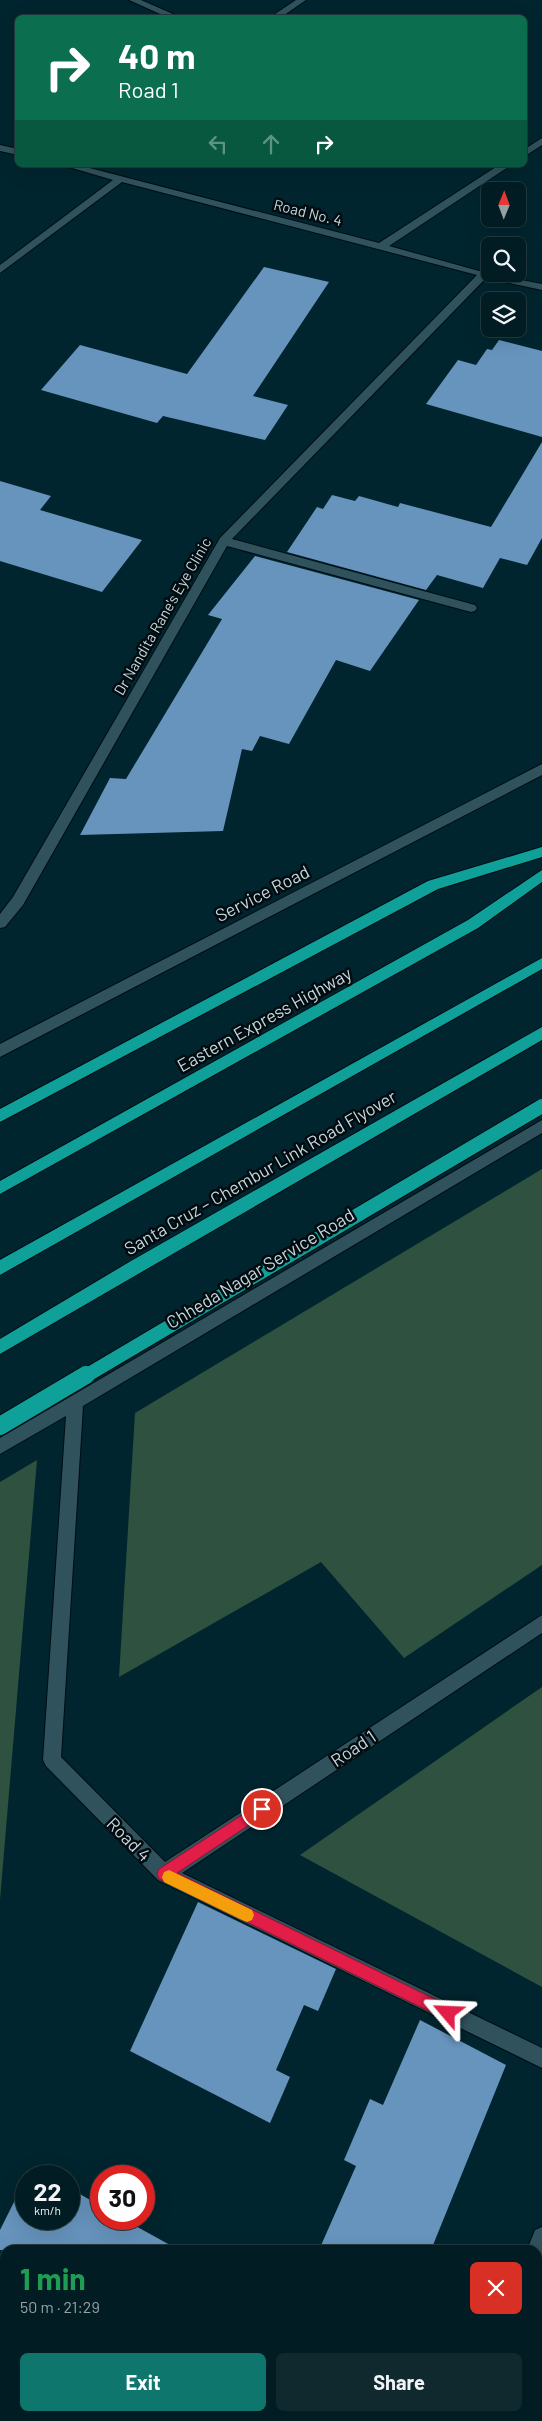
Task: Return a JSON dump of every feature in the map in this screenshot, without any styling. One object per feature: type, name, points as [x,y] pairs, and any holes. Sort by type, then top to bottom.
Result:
[{"type":"highway","points":[[0,1116],[433,884],[542,852]]},
{"type":"highway","name":"Eastern Express Highway","points":[[0,1188],[473,924],[542,875]]},
{"type":"highway","points":[[0,1268],[542,963]]},
{"type":"highway","name":"Santa Cruz – Chembur Link Road Flyover","points":[[0,1346],[542,1033]]},
{"type":"highway","points":[[0,1426],[542,1106]]},
{"type":"street","points":[[133,0],[170,15]]},
{"type":"street","points":[[278,15],[302,0]]},
{"type":"street","points":[[527,151],[542,142]]},
{"type":"street","points":[[0,148],[15,151]]},
{"type":"street","name":"Road No. 4","points":[[75,167],[481,273]]},
{"type":"street","points":[[382,246],[503,167]]},
{"type":"street","points":[[0,270],[120,179]]},
{"type":"street","name":"Dr Nandita Rane's Eye Clinic","points":[[0,923],[18,901],[224,541],[481,277]]},
{"type":"street","name":"Road No. 4","points":[[520,282],[542,287]]},
{"type":"street","points":[[224,541],[471,608]]},
{"type":"street","name":"Service Road","points":[[0,1051],[542,769]]},
{"type":"street","name":"Chheda Nagar Service Road","points":[[0,1447],[542,1126]]},
{"type":"street","name":"Road 4","points":[[75,1401],[52,1760],[164,1874],[542,2058]]},
{"type":"street","name":"Road 1","points":[[164,1874],[542,1623]]},
{"type":"green space","points":[[542,1169],[542,1565],[404,1658],[321,1562],[119,1677],[135,1413]]},
{"type":"green space","points":[[37,1460],[0,1900],[0,1482]]},
{"type":"green space","points":[[542,1687],[542,1987],[300,1855]]},
{"type":"building","points":[[264,267],[329,282],[253,396],[288,405],[265,440],[163,416],[157,423],[41,390],[80,345],[187,374]]},
{"type":"building","points":[[499,340],[542,351],[542,437],[426,404],[458,360],[476,365],[487,349],[492,350]]},
{"type":"building","points":[[542,442],[542,538],[527,565],[500,558],[483,588],[437,575],[426,590],[287,552],[317,507],[323,509],[332,495],[355,501],[359,496],[398,507],[400,503],[491,527]]},
{"type":"building","points":[[0,481],[51,496],[40,510],[142,540],[102,592],[0,561]]},
{"type":"building","points":[[255,556],[419,600],[370,671],[336,660],[289,744],[260,736],[252,751],[242,749],[223,831],[80,835],[110,778],[126,779],[222,619],[208,615]]},
{"type":"building","points":[[198,1902],[336,1969],[318,2011],[304,2005],[276,2070],[290,2077],[270,2123],[130,2051]]},
{"type":"building","points":[[420,2020],[506,2065],[433,2245],[321,2245],[356,2166],[344,2160],[370,2099],[383,2105]]},
{"type":"building","points":[[80,2194],[90,2200],[90,2230],[143,2230],[170,2245],[0,2245],[0,2230],[15,2200],[15,2230],[80,2230]]},
{"type":"slow traffic","points":[[169,1877],[247,1915]]},
{"type":"route","points":[[262,1809],[164,1874],[448,2013]]}]
